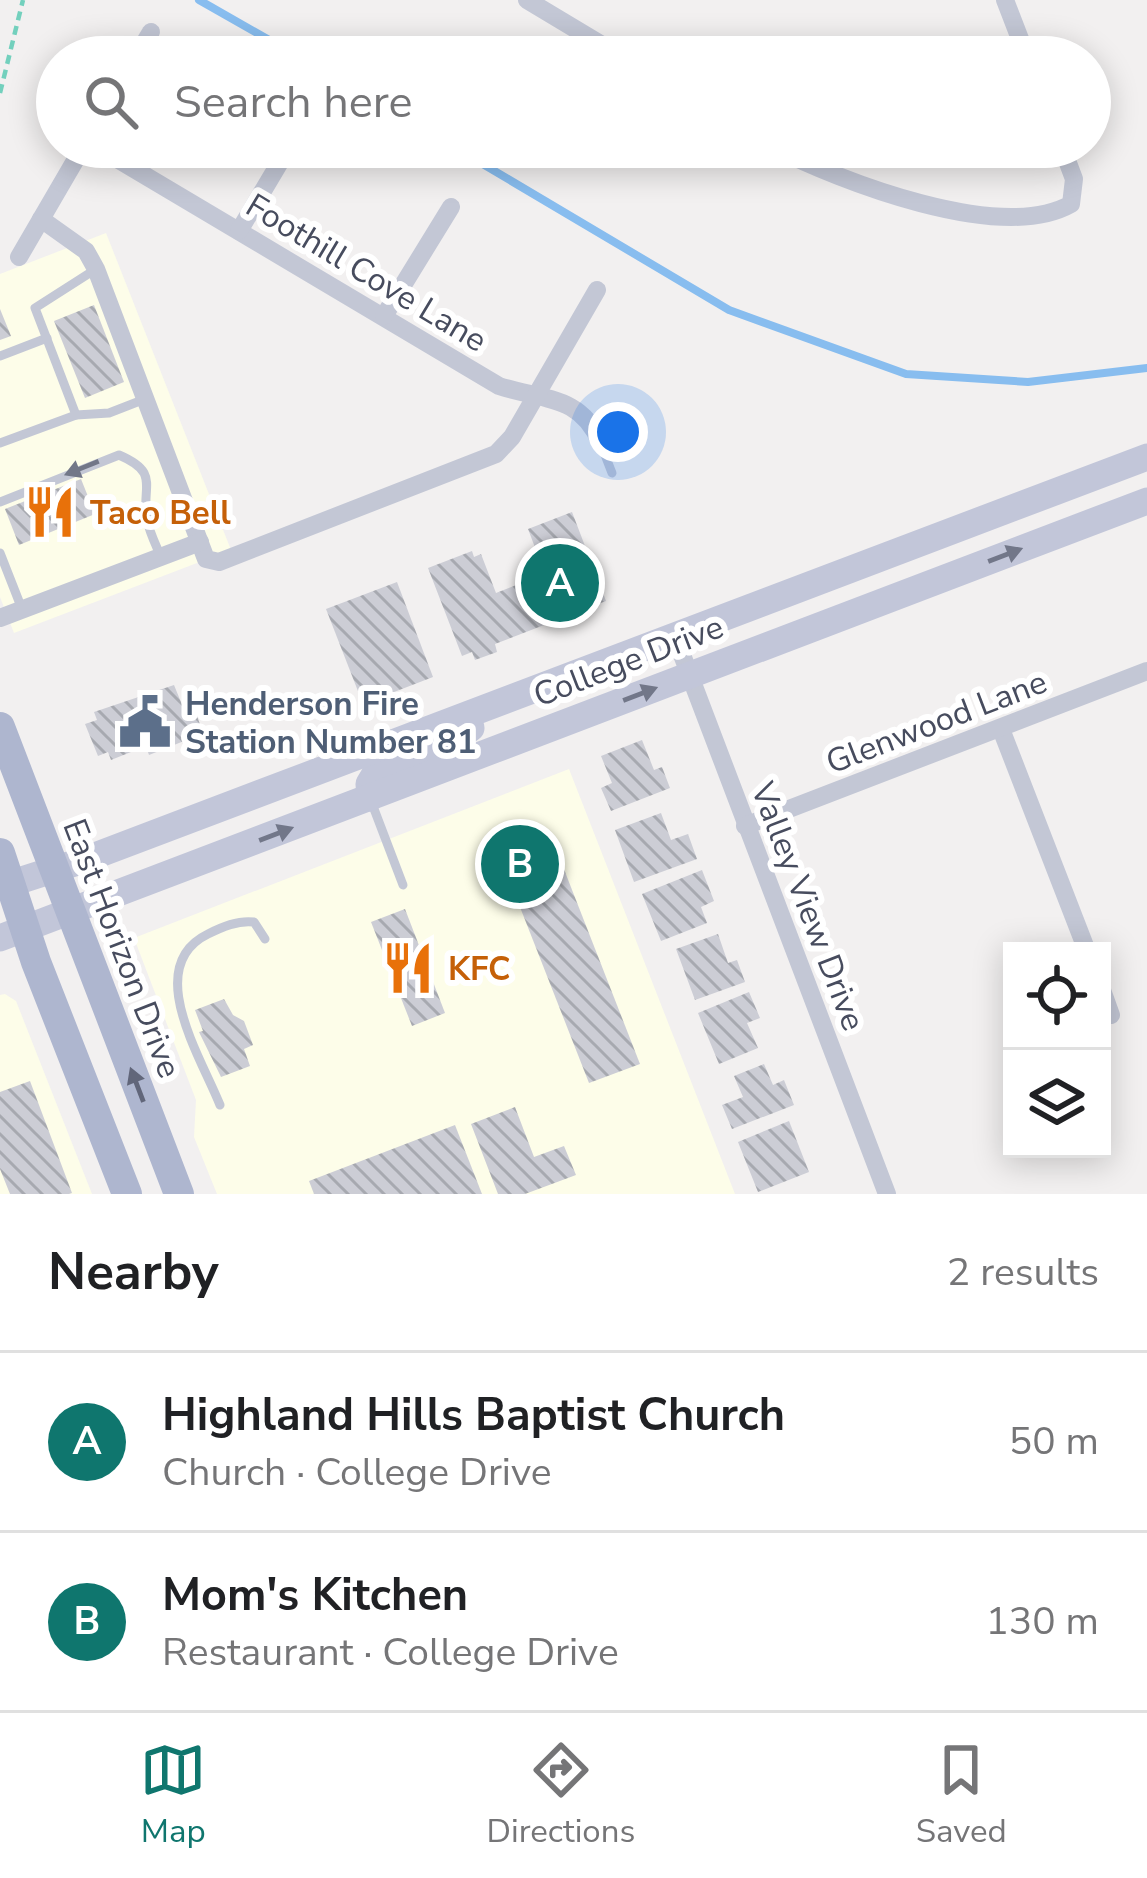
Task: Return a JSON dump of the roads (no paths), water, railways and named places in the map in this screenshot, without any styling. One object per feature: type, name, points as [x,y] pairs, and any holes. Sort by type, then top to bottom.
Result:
[{"type":"main road","name":"College Drive","points":[[4,886],[676,639],[1147,457]]},
{"type":"main road","name":"College Drive","points":[[12,933],[1147,501]]},
{"type":"main road","points":[[370,798],[369,784],[375,774],[453,741],[496,705]]},
{"type":"main road","name":"East Horizon Drive","points":[[0,727],[179,1194]]},
{"type":"main road","points":[[0,853],[12,933],[127,1194]]},
{"type":"street","points":[[527,0],[587,36]]},
{"type":"street","points":[[1005,0],[1019,36]]},
{"type":"street","points":[[149,36],[151,32]]},
{"type":"street","points":[[19,257],[71,168]]},
{"type":"street","name":"Foothill Cove Lane","points":[[132,168],[499,386],[562,402],[584,413],[600,442]]},
{"type":"street","points":[[239,231],[276,168]]},
{"type":"street","points":[[814,168],[879,193],[940,207],[1050,216],[1071,204],[1074,179],[1070,168]]},
{"type":"street","points":[[384,316],[451,208]]},
{"type":"street","points":[[41,219],[86,251],[96,269],[206,559],[219,562],[496,454],[512,437],[597,290]]},
{"type":"street","points":[[0,618],[200,542]]},
{"type":"street","name":"Valley View Drive","points":[[676,639],[887,1194]]},
{"type":"street","name":"Glenwood Lane","points":[[746,826],[1147,671]]},
{"type":"street","points":[[1000,729],[1083,942]]},
{"type":"lane","points":[[76,415],[35,308],[96,269]]},
{"type":"lane","points":[[0,356],[46,338]]},
{"type":"lane","points":[[0,443],[76,415],[109,413],[146,399]]},
{"type":"lane","points":[[600,442],[612,473]]},
{"type":"lane","points":[[0,502],[119,455],[137,464],[149,481],[146,517],[160,557]]},
{"type":"lane","points":[[0,553],[22,610]]},
{"type":"lane","points":[[370,798],[403,885]]},
{"type":"lane","points":[[220,1105],[178,998],[176,976],[188,948],[214,932],[245,920],[254,922],[265,940]]},
{"type":"waterway","points":[[199,0],[262,36]]},
{"type":"waterway","points":[[489,168],[729,310],[906,374],[1028,382],[1147,368]]},
{"type":"place","name":"Taco Bell","points":[[50,512]]},
{"type":"place","name":"Highland Hills Baptist Church","points":[[560,583]]},
{"type":"place","name":"Henderson Fire Station Number 81","points":[[145,722]]},
{"type":"place","name":"Mom's Kitchen","points":[[520,864]]},
{"type":"place","name":"KFC","points":[[408,968]]}]
